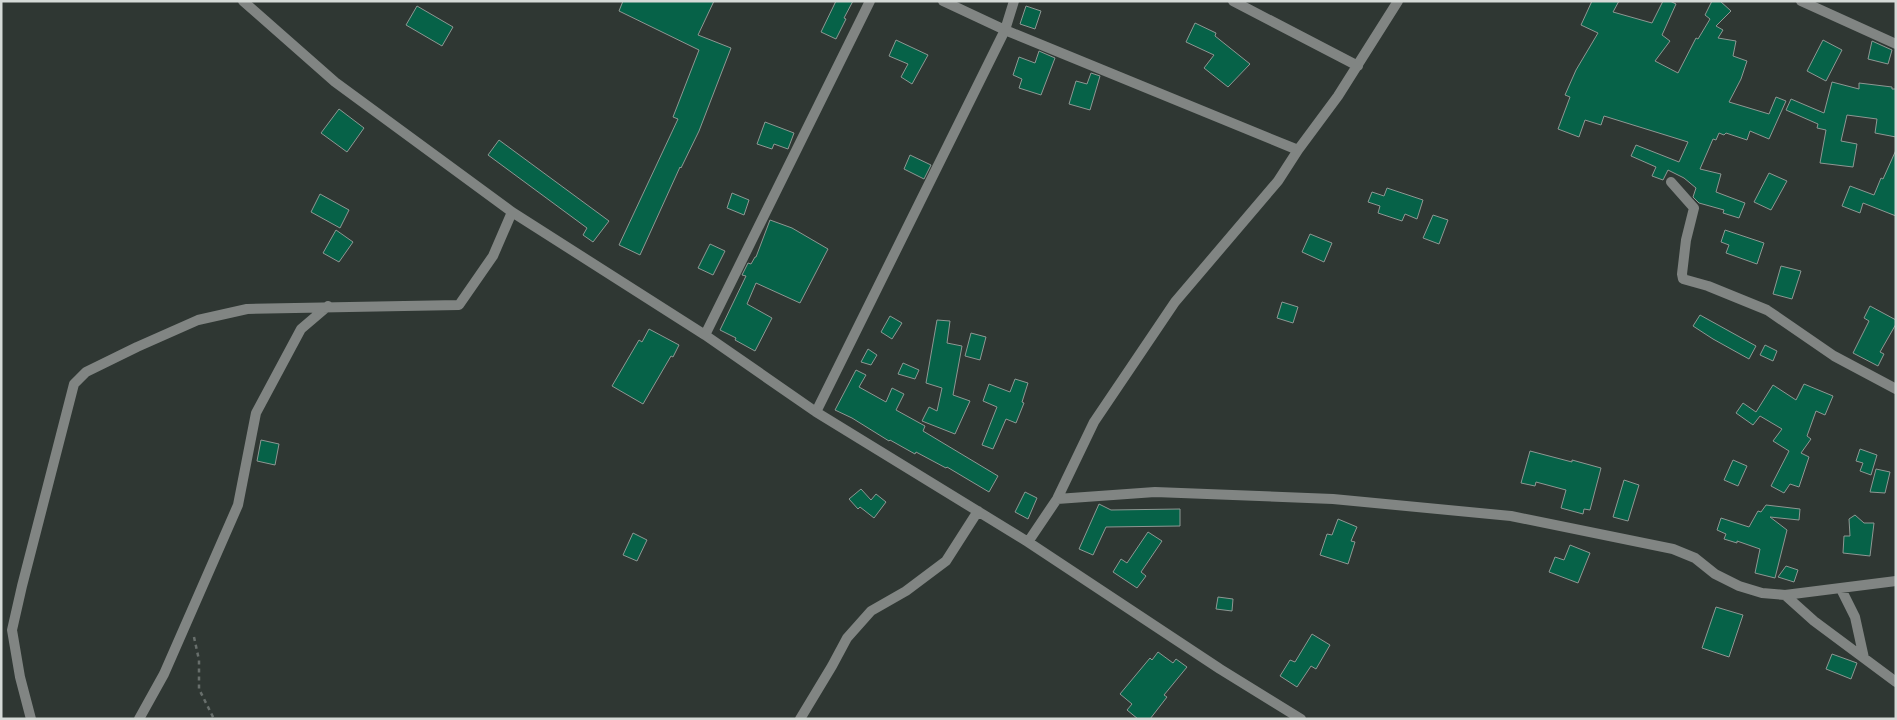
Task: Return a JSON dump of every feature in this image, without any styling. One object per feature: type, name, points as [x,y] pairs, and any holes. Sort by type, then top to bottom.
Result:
[{"type":"street","points":[[243,1],[335,82],[512,212],[704,335],[816,412],[1028,542],[1220,669],[1301,719]]},
{"type":"street","points":[[704,335],[870,1]]},
{"type":"street","points":[[943,1],[1005,30],[1298,150]]},
{"type":"street","points":[[816,412],[1005,30],[1014,1]]},
{"type":"street","points":[[1233,1],[1358,66]]},
{"type":"street","points":[[1028,542],[1057,499],[1094,422],[1175,302],[1278,181],[1358,66],[1398,1]]},
{"type":"street","points":[[1801,1],[1896,44]]},
{"type":"street","points":[[1671,182],[1694,208],[1686,240],[1682,274],[1684,279],[1708,286],[1767,310],[1834,356],[1895,388]]},
{"type":"street","points":[[31,719],[20,677],[12,630],[74,384],[86,372],[198,320],[247,308],[459,304],[492,256],[512,212]]},
{"type":"street","points":[[140,719],[164,674],[238,505],[256,413],[301,329],[328,306]]},
{"type":"street","points":[[1057,499],[1155,492],[1333,499],[1511,516],[1673,549],[1695,558],[1715,574],[1739,586],[1762,593],[1785,596],[1896,581]]},
{"type":"street","points":[[800,719],[847,638],[871,611],[906,591],[946,561],[978,511]]},
{"type":"street","points":[[1841,589],[1855,617],[1864,658]]},
{"type":"street","points":[[1785,596],[1814,621],[1896,682]]},
{"type":"path","points":[[190,616],[199,660],[199,689],[214,719]]},
{"type":"building","points":[[623,1],[714,1],[698,35],[731,48],[699,131],[680,167],[640,255],[619,245],[678,119],[673,117],[699,50],[619,11]]},
{"type":"building","points":[[836,1],[853,1],[836,39],[821,32]]},
{"type":"building","points":[[1592,1],[1619,1],[1613,12],[1652,23],[1663,1],[1670,1],[1676,4],[1662,35],[1670,41],[1655,61],[1678,73],[1696,38],[1698,39],[1710,19],[1705,15],[1712,1],[1720,1],[1731,11],[1716,26],[1723,30],[1718,38],[1736,41],[1733,56],[1747,61],[1741,79],[1729,102],[1769,114],[1776,97],[1786,101],[1769,139],[1750,131],[1747,140],[1726,133],[1724,135],[1719,133],[1716,140],[1713,139],[1700,169],[1721,174],[1716,192],[1745,203],[1739,218],[1723,213],[1724,210],[1699,203],[1693,197],[1696,188],[1684,178],[1668,170],[1663,180],[1652,176],[1656,167],[1631,156],[1636,145],[1679,162],[1688,142],[1604,116],[1601,125],[1585,120],[1579,137],[1558,129],[1570,97],[1565,95],[1576,70],[1598,33],[1581,25]]},
{"type":"building","points":[[417,6],[453,27],[442,46],[406,25]]},
{"type":"building","points":[[1026,6],[1041,11],[1035,29],[1020,24]]},
{"type":"building","points":[[1195,23],[1216,33],[1215,36],[1250,64],[1228,87],[1204,68],[1214,55],[1186,42]]},
{"type":"building","points":[[896,40],[928,55],[912,84],[901,77],[908,64],[889,56]]},
{"type":"building","points":[[1823,40],[1842,50],[1826,81],[1807,71]]},
{"type":"building","points":[[1872,41],[1892,50],[1888,64],[1868,59]]},
{"type":"building","points":[[1039,51],[1055,58],[1041,95],[1019,88],[1022,79],[1013,75],[1019,57],[1035,63]]},
{"type":"building","points":[[1091,73],[1100,76],[1090,110],[1069,104],[1076,81],[1087,84]]},
{"type":"building","points":[[1832,82],[1859,89],[1859,83],[1896,89],[1896,137],[1875,133],[1877,119],[1847,115],[1841,141],[1857,144],[1853,167],[1820,163],[1826,130],[1817,128],[1818,124],[1786,110],[1791,99],[1824,113]]},
{"type":"building","points":[[339,109],[364,128],[347,152],[321,133]]},
{"type":"building","points":[[765,122],[794,133],[788,149],[774,144],[772,149],[757,144]]},
{"type":"building","points":[[499,140],[609,221],[593,242],[583,235],[587,228],[488,155]]},
{"type":"building","points":[[1896,150],[1896,216],[1863,203],[1860,213],[1842,206],[1850,186],[1874,195]]},
{"type":"building","points":[[910,155],[931,165],[924,179],[904,169]]},
{"type":"building","points":[[1769,173],[1787,181],[1771,210],[1754,202]]},
{"type":"building","points":[[1387,188],[1423,200],[1417,219],[1405,214],[1402,221],[1378,213],[1380,206],[1368,202],[1372,192],[1384,196]]},
{"type":"building","points":[[732,193],[749,200],[744,215],[727,208]]},
{"type":"building","points":[[320,194],[349,210],[340,228],[311,212]]},
{"type":"building","points":[[1433,215],[1448,220],[1439,244],[1423,238]]},
{"type":"building","points":[[770,220],[792,228],[828,249],[800,303],[756,283],[747,304],[772,318],[755,351],[720,330],[746,276],[742,275],[748,263],[751,264],[756,257]]},
{"type":"building","points":[[336,230],[353,242],[339,262],[323,253]]},
{"type":"building","points":[[1725,230],[1764,243],[1757,264],[1726,253],[1729,245],[1721,242]]},
{"type":"building","points":[[1310,234],[1332,243],[1324,262],[1302,252]]},
{"type":"building","points":[[710,244],[725,251],[713,275],[698,268]]},
{"type":"building","points":[[1781,266],[1801,271],[1792,299],[1773,294]]},
{"type":"building","points":[[1282,302],[1298,307],[1293,323],[1277,318]]},
{"type":"building","points":[[1870,306],[1896,320],[1896,324],[1880,352],[1884,354],[1878,366],[1853,353],[1869,321],[1864,318]]},
{"type":"building","points":[[1700,315],[1756,346],[1749,359],[1693,326]]},
{"type":"building","points":[[890,316],[902,323],[892,339],[881,332]]},
{"type":"building","points":[[937,320],[950,321],[947,343],[962,346],[953,395],[970,401],[955,434],[922,421],[929,407],[937,411],[942,388],[926,383]]},
{"type":"building","points":[[649,329],[679,345],[643,404],[612,386],[639,340],[642,342]]},
{"type":"building","points":[[971,333],[986,337],[980,360],[965,356]]},
{"type":"building","points":[[1765,345],[1777,351],[1773,361],[1760,355]]},
{"type":"building","points":[[868,349],[877,355],[871,365],[861,362]]},
{"type":"building","points":[[903,363],[919,370],[915,379],[898,374]]},
{"type":"building","points":[[856,370],[866,375],[859,387],[886,402],[892,388],[904,394],[896,410],[925,426],[923,431],[998,476],[989,492],[947,467],[889,441],[852,418],[835,410]]},
{"type":"building","points":[[1015,379],[1028,383],[1022,402],[1024,403],[1016,423],[1006,419],[993,449],[982,445],[997,407],[983,401],[989,384],[1010,392]]},
{"type":"building","points":[[1804,384],[1833,396],[1825,415],[1816,411],[1807,436],[1811,439],[1801,453],[1809,457],[1799,487],[1790,484],[1784,493],[1771,486],[1789,451],[1773,441],[1782,429],[1760,416],[1753,425],[1736,413],[1743,403],[1756,412],[1773,385],[1796,400]]},
{"type":"building","points":[[261,440],[279,444],[275,465],[257,461]]},
{"type":"building","points":[[1860,449],[1877,455],[1871,475],[1860,471],[1863,463],[1856,461]]},
{"type":"building","points":[[1530,451],[1601,468],[1590,510],[1584,509],[1583,514],[1561,508],[1566,490],[1536,482],[1535,486],[1521,483]]},
{"type":"building","points":[[1733,460],[1747,466],[1738,486],[1724,480]]},
{"type":"building","points":[[1876,469],[1890,472],[1885,493],[1870,492]]},
{"type":"building","points":[[1624,480],[1639,485],[1628,521],[1613,517]]},
{"type":"building","points":[[861,489],[871,500],[876,494],[886,502],[874,518],[860,507],[858,509],[849,499]]},
{"type":"building","points":[[1025,492],[1037,498],[1028,519],[1015,512]]},
{"type":"building","points":[[1099,504],[1111,510],[1180,509],[1180,526],[1106,527],[1093,555],[1079,549]]},
{"type":"building","points":[[1766,505],[1800,509],[1799,520],[1770,517],[1787,530],[1775,578],[1755,573],[1760,549],[1737,541],[1737,543],[1724,539],[1726,534],[1717,530],[1721,518],[1749,527],[1758,511],[1761,512]]},
{"type":"building","points":[[1855,515],[1864,523],[1874,523],[1870,556],[1843,553],[1844,536],[1850,536],[1849,519]]},
{"type":"building","points":[[1338,519],[1357,527],[1351,541],[1355,542],[1348,564],[1320,555],[1327,534],[1332,535]]},
{"type":"building","points":[[1148,532],[1162,541],[1141,572],[1146,576],[1137,588],[1113,572],[1121,559],[1127,563]]},
{"type":"building","points":[[633,533],[647,540],[637,561],[623,555]]},
{"type":"building","points":[[1570,545],[1590,553],[1578,583],[1549,572],[1555,557],[1564,560]]},
{"type":"building","points":[[1786,566],[1798,570],[1794,582],[1778,577]]},
{"type":"building","points":[[1218,597],[1233,599],[1232,611],[1216,609]]},
{"type":"building","points":[[1716,607],[1743,615],[1729,657],[1702,648]]},
{"type":"building","points":[[1312,634],[1330,645],[1316,669],[1311,666],[1297,687],[1280,676],[1290,660],[1295,662]]},
{"type":"building","points":[[1158,652],[1173,663],[1176,659],[1187,667],[1164,695],[1167,697],[1150,719],[1138,719],[1127,710],[1132,704],[1120,694],[1150,658],[1152,660]]},
{"type":"building","points":[[1832,654],[1857,663],[1851,679],[1826,669]]}]
